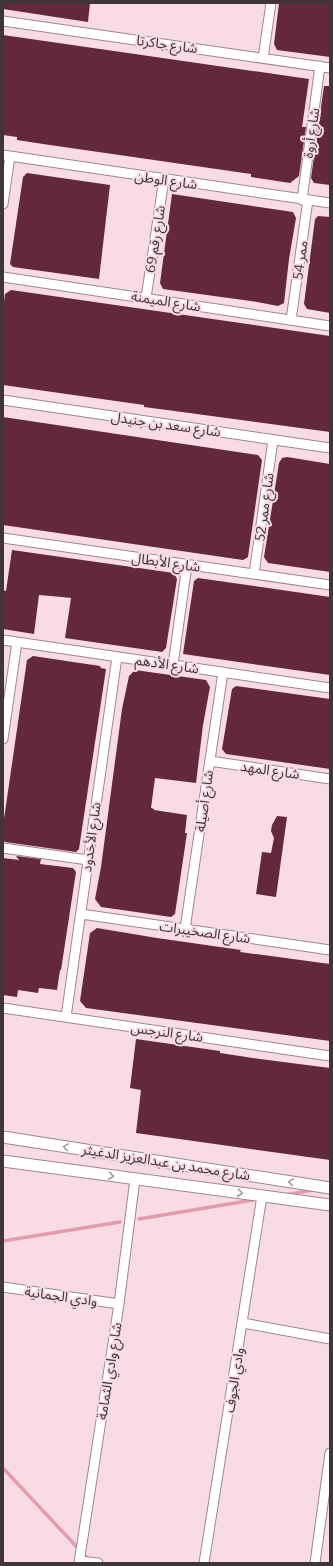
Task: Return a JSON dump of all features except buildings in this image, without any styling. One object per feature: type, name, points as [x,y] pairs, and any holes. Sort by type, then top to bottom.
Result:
[{"type":"street","points":[[264,58],[271,3]]},
{"type":"street","name":"شارع جاكرتا","points":[[3,21],[330,68]]},
{"type":"street","name":"شارع أروة","points":[[305,200],[320,66]]},
{"type":"street","points":[[3,204],[7,156]]},
{"type":"street","name":"شارع الوطن","points":[[7,156],[330,203]]},
{"type":"street","name":"شارع رقم 69","points":[[146,298],[164,179]]},
{"type":"street","name":"ممر 54","points":[[291,320],[305,200]]},
{"type":"street","name":"شارع الميمنة","points":[[3,277],[330,326]]},
{"type":"street","name":"شارع سعد بن جنيدل","points":[[3,400],[330,448]]},
{"type":"street","name":"شارع ممر 52","points":[[254,574],[273,440]]},
{"type":"street","name":"شارع الأبطال","points":[[3,538],[330,585]]},
{"type":"street","points":[[173,665],[187,565]]},
{"type":"street","name":"شارع الأدهم","points":[[3,640],[330,688]]},
{"type":"street","points":[[3,739],[16,642]]},
{"type":"street","name":"شارع الأخدود","points":[[66,1017],[117,657]]},
{"type":"street","name":"شارع أصيلة","points":[[185,929],[223,672]]},
{"type":"street","name":"شارع المهد","points":[[210,761],[330,779]]},
{"type":"street","points":[[3,848],[88,860]]},
{"type":"street","name":"شارع الصخيبرات","points":[[81,914],[330,950]]},
{"type":"street","name":"شارع النرجس","points":[[3,1008],[330,1056]]},
{"type":"street","name":"شارع محمد بن عبدالعزيز الدغيثر","points":[[3,1138],[330,1188]]},
{"type":"street","name":"شارع محمد بن عبدالعزيز الدغيثر","points":[[3,1161],[135,1180],[330,1205]]},
{"type":"street","name":"شارع وادي الثمامة","points":[[79,1562],[119,1304],[135,1180]]},
{"type":"street","name":"وادي الجوف","points":[[204,1563],[262,1196]]},
{"type":"street","name":"وادي الجمانية","points":[[3,1287],[119,1304]]},
{"type":"street","points":[[243,1323],[330,1339]]},
{"type":"street","points":[[315,1563],[330,1455]]},
{"type":"street","points":[[79,1562],[98,1563]]},
{"type":"waterway","points":[[285,1195],[313,1190]]},
{"type":"waterway","points":[[139,1219],[253,1200]]},
{"type":"waterway","points":[[3,1241],[120,1222]]},
{"type":"waterway","points":[[3,1468],[90,1561]]}]
